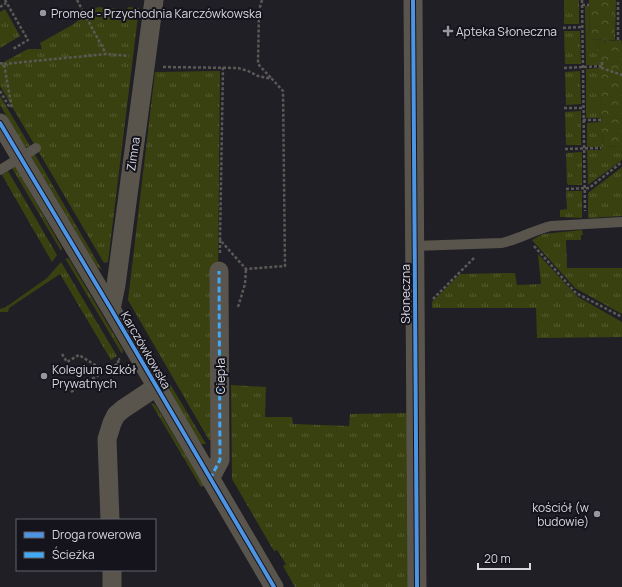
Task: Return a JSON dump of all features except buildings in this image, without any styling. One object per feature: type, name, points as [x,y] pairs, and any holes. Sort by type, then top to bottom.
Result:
[{"type":"street","name":"Zimna","points":[[111,308],[117,278],[154,0]]},
{"type":"street","name":"Słoneczna","points":[[413,0],[417,587]]},
{"type":"street","name":"Karczówkowska","points":[[6,117],[20,157],[111,308],[274,587]]},
{"type":"street","name":"Ciepła","points":[[210,478],[220,460],[219,271]]},
{"type":"street","points":[[110,519],[107,439],[112,423],[116,415],[123,409],[156,387]]},
{"type":"street","points":[[112,571],[112,587]]},
{"type":"lane","points":[[0,170],[9,166],[20,157],[36,148]]},
{"type":"lane","points":[[414,246],[502,243],[523,237],[540,228],[551,226],[622,222]]},
{"type":"path","points":[[77,0],[106,54]]},
{"type":"path","points":[[222,67],[220,240],[246,269],[285,266],[283,91],[258,64],[259,10],[262,0]]},
{"type":"path","points":[[582,0],[585,206]]},
{"type":"path","points":[[618,0],[618,40]]},
{"type":"path","points":[[0,7],[5,2],[28,40],[13,49]]},
{"type":"path","points":[[582,5],[589,5]]},
{"type":"path","points":[[563,28],[582,28]]},
{"type":"path","points":[[0,63],[4,64],[106,54],[136,56]]},
{"type":"path","points":[[4,64],[6,117]]},
{"type":"path","points":[[564,68],[602,66],[602,68],[622,75]]},
{"type":"path","points":[[161,67],[238,68],[258,76],[272,79]]},
{"type":"path","points":[[564,108],[583,108]]},
{"type":"path","points":[[584,120],[601,120]]},
{"type":"path","points":[[565,149],[601,148]]},
{"type":"path","points":[[566,189],[589,188],[622,162]]},
{"type":"path","points":[[523,237],[529,241],[576,292],[622,317]]},
{"type":"path","points":[[430,302],[488,244]]},
{"type":"path","points":[[62,354],[67,362],[79,355],[105,371]]},
{"type":"path","points":[[71,392],[119,363],[117,360],[121,358]]},
{"type":"green space","points":[[564,0],[579,0],[579,24],[564,24]]},
{"type":"green space","points":[[589,0],[614,0],[614,39],[590,40]]},
{"type":"green space","points":[[614,0],[616,0],[615,40],[597,42],[599,65],[586,65],[585,6],[589,6],[590,40],[614,39]]},
{"type":"green space","points":[[98,7],[127,10],[128,7],[139,8],[108,262],[104,263],[0,86],[0,64],[28,49],[42,49],[40,43],[72,25]]},
{"type":"green space","points":[[5,9],[20,36],[0,48],[0,12]]},
{"type":"green space","points":[[564,31],[580,31],[581,64],[565,64]]},
{"type":"green space","points":[[621,40],[622,146],[603,147],[597,42]]},
{"type":"green space","points":[[599,68],[603,147],[622,146],[622,160],[588,185],[587,150],[601,150],[601,147],[587,147],[587,123],[600,122],[600,118],[586,118],[586,69]]},
{"type":"green space","points":[[220,71],[218,271],[212,440],[209,440],[128,300],[155,72]]},
{"type":"green space","points":[[580,71],[581,104],[566,105],[565,72]]},
{"type":"green space","points":[[0,96],[30,146],[24,146],[0,105]]},
{"type":"green space","points":[[581,111],[581,145],[566,145],[565,112]]},
{"type":"green space","points":[[582,152],[582,185],[568,185],[566,153]]},
{"type":"green space","points":[[34,153],[102,270],[97,267],[32,158],[31,156]]},
{"type":"green space","points":[[15,166],[62,248],[61,251],[12,168]]},
{"type":"green space","points":[[622,167],[622,216],[588,218],[588,193]]},
{"type":"green space","points":[[8,171],[57,255],[52,262],[2,175]]},
{"type":"green space","points":[[566,191],[582,191],[582,218],[560,217],[560,210],[567,209]]},
{"type":"green space","points":[[582,230],[583,235],[581,235],[581,240],[566,240],[567,268],[622,268],[622,314],[575,288],[532,240],[543,234]]},
{"type":"green space","points":[[538,254],[578,297],[622,322],[622,337],[537,338],[536,308],[432,308],[432,302],[460,274],[515,273],[517,285],[541,284]]},
{"type":"green space","points":[[65,258],[69,259],[123,350],[122,354]]},
{"type":"green space","points":[[61,262],[117,356],[111,360],[60,274],[9,308],[8,312],[0,312],[0,309],[6,307],[47,278]]},
{"type":"green space","points":[[152,354],[206,444],[201,444],[148,356]]},
{"type":"green space","points":[[231,385],[266,387],[265,417],[292,417],[293,424],[349,426],[350,414],[410,413],[411,587],[295,587],[283,566],[286,564],[277,550],[274,551],[232,479]]},
{"type":"green space","points":[[151,403],[156,406],[204,486],[201,487]]},
{"type":"marked path","points":[[210,479],[220,460],[219,271]]},
{"type":"cycle path","points":[[413,0],[417,587]]},
{"type":"cycle path","points":[[0,123],[274,587]]},
{"type":"place","name":"Promed - Przychodnia Karczówkowska","points":[[43,13]]},
{"type":"place","name":"Apteka Słoneczna","points":[[448,31]]},
{"type":"place","name":"Kolegium Szkół Prywatnych","points":[[44,376]]},
{"type":"place","name":"kościół (w budowie)","points":[[597,514]]}]
